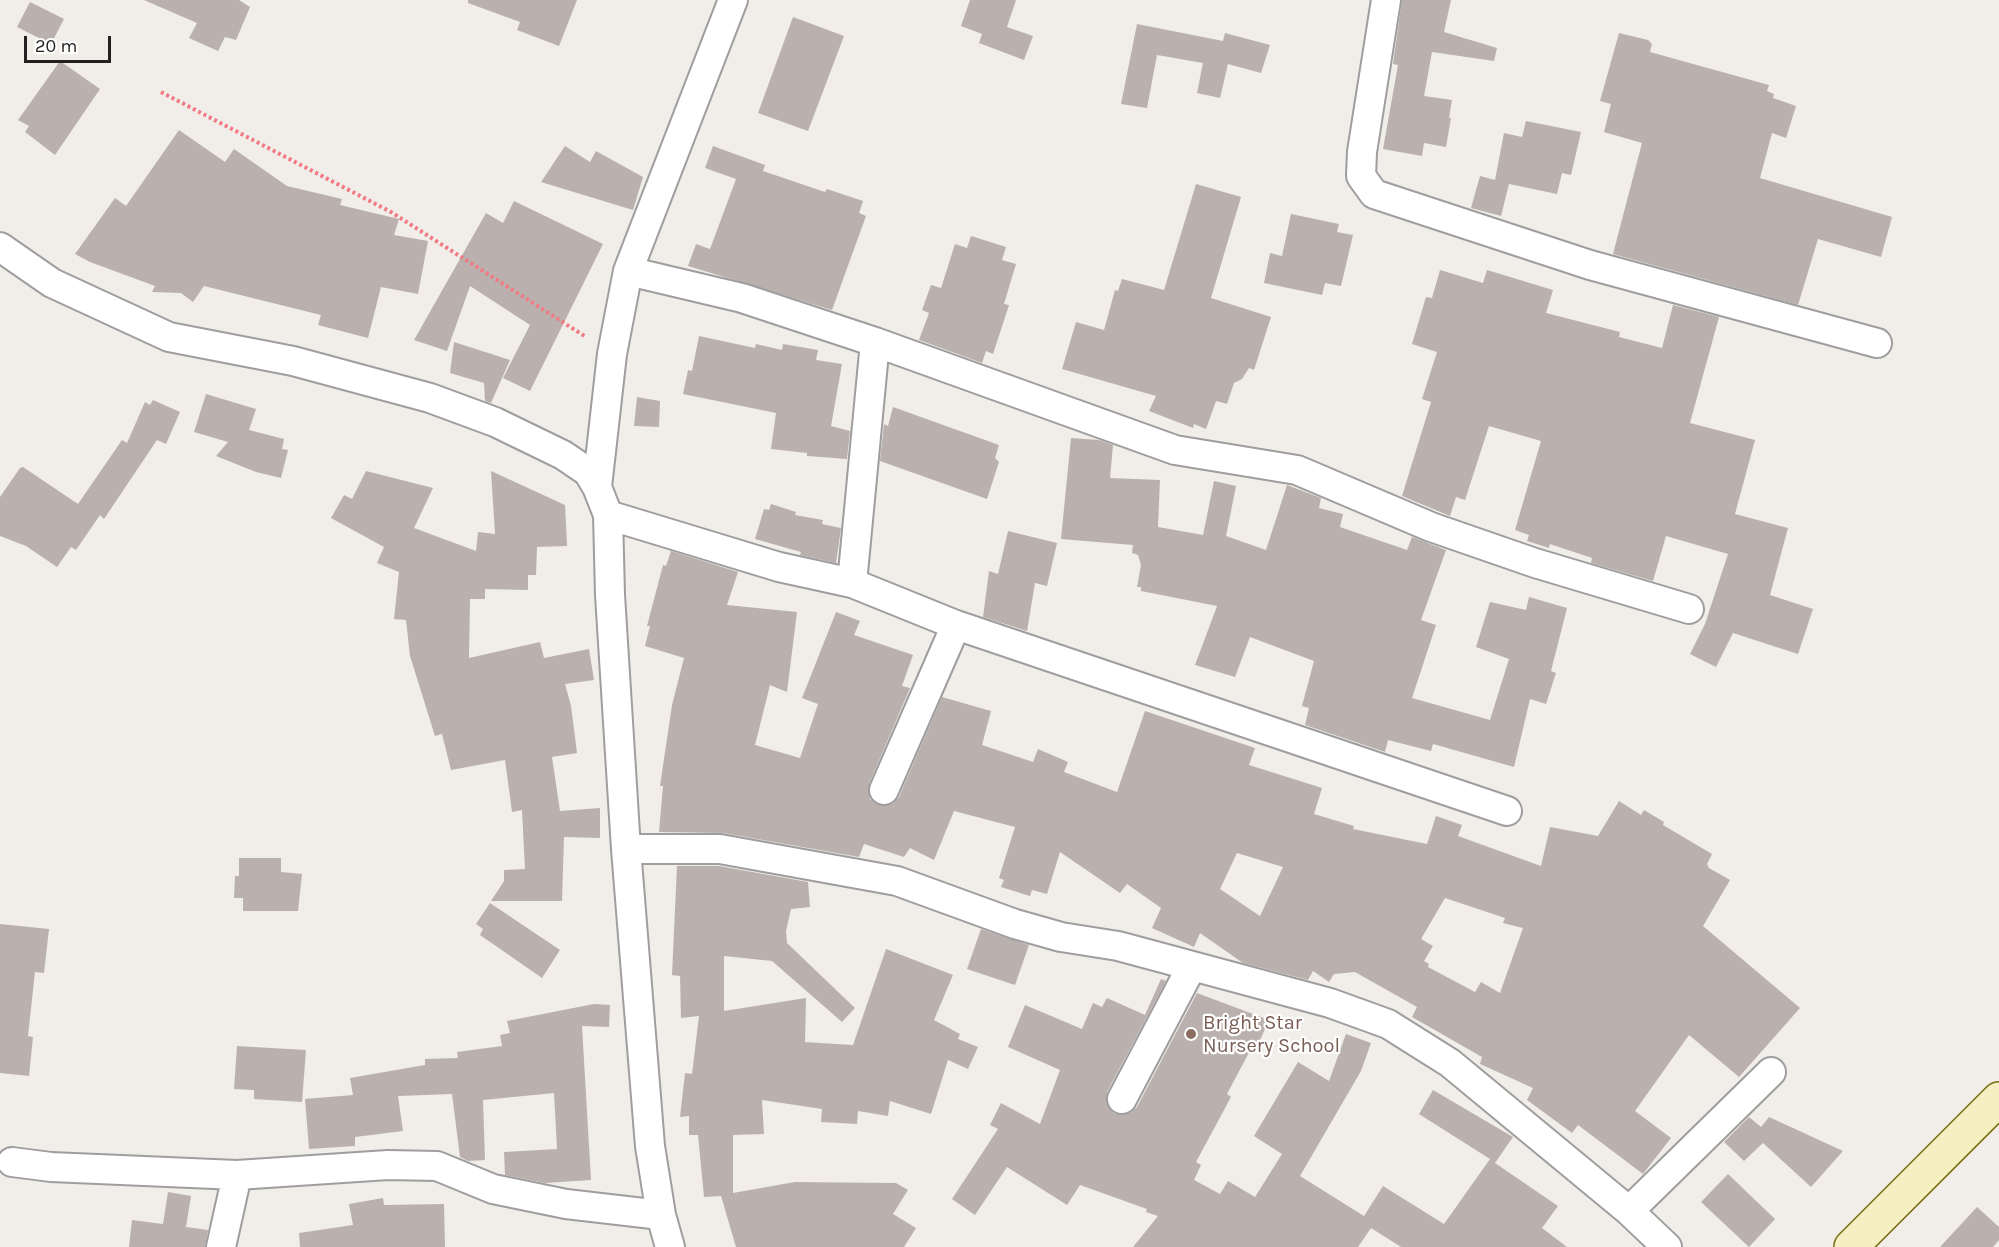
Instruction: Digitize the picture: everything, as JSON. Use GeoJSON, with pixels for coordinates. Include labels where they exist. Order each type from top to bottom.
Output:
{"type":"FeatureCollection","features":[{"type":"Feature","properties":{"kind":"main road"},"geometry":{"type":"LineString","coordinates":[[1851,1247],[1999,1099]]}},
{"type":"Feature","properties":{"kind":"street"},"geometry":{"type":"LineString","coordinates":[[597,487],[612,354],[628,271],[733,0]]}},
{"type":"Feature","properties":{"kind":"street"},"geometry":{"type":"LineString","coordinates":[[1386,0],[1360,176],[1374,194],[1590,265],[1877,343]]}},
{"type":"Feature","properties":{"kind":"street"},"geometry":{"type":"LineString","coordinates":[[0,247],[52,283],[169,337],[293,361],[430,398],[495,422],[562,455],[588,472],[597,487],[608,515],[610,595],[626,849],[650,1146],[661,1215],[670,1247]]}},
{"type":"Feature","properties":{"kind":"street"},"geometry":{"type":"LineString","coordinates":[[628,271],[718,291],[875,342],[1175,450],[1297,470],[1431,527],[1535,563],[1689,609]]}},
{"type":"Feature","properties":{"kind":"street"},"geometry":{"type":"LineString","coordinates":[[852,583],[875,342]]}},
{"type":"Feature","properties":{"kind":"street"},"geometry":{"type":"LineString","coordinates":[[608,515],[778,567],[852,583],[956,626],[1507,811]]}},
{"type":"Feature","properties":{"kind":"street"},"geometry":{"type":"LineString","coordinates":[[884,790],[956,626]]}},
{"type":"Feature","properties":{"kind":"street"},"geometry":{"type":"LineString","coordinates":[[626,849],[720,849],[897,881],[1015,924],[1061,937],[1118,946],[1330,1003],[1388,1024],[1450,1063],[1629,1211],[1667,1247]]}},
{"type":"Feature","properties":{"kind":"street"},"geometry":{"type":"LineString","coordinates":[[1122,1099],[1192,966]]}},
{"type":"Feature","properties":{"kind":"street"},"geometry":{"type":"LineString","coordinates":[[1629,1211],[1771,1072]]}},
{"type":"Feature","properties":{"kind":"street"},"geometry":{"type":"LineString","coordinates":[[12,1162],[51,1167],[237,1175],[388,1165],[437,1166],[493,1189],[566,1204],[661,1215]]}},
{"type":"Feature","properties":{"kind":"street"},"geometry":{"type":"LineString","coordinates":[[221,1247],[237,1175]]}},
{"type":"Feature","properties":{"kind":"path"},"geometry":{"type":"LineString","coordinates":[[161,92],[391,212],[612,354]]}},
{"type":"Feature","properties":{"kind":"building"},"geometry":{"type":"Polygon","coordinates":[[[144,0],[239,0],[250,7],[236,40],[225,37],[218,51],[189,38],[197,23],[144,0]]]}},
{"type":"Feature","properties":{"kind":"building"},"geometry":{"type":"Polygon","coordinates":[[[468,0],[577,0],[559,46],[517,30],[520,22],[468,3],[468,0]]]}},
{"type":"Feature","properties":{"kind":"building"},"geometry":{"type":"Polygon","coordinates":[[[970,0],[1016,0],[1007,27],[1033,36],[1024,60],[979,43],[982,34],[961,26],[970,0]]]}},
{"type":"Feature","properties":{"kind":"building"},"geometry":{"type":"Polygon","coordinates":[[[1402,0],[1451,0],[1444,32],[1497,48],[1494,61],[1432,52],[1424,96],[1452,100],[1449,118],[1451,118],[1446,147],[1424,143],[1422,156],[1383,149],[1398,65],[1393,64],[1402,0]]]}},
{"type":"Feature","properties":{"kind":"building"},"geometry":{"type":"Polygon","coordinates":[[[30,2],[64,19],[51,44],[17,27],[30,2]]]}},
{"type":"Feature","properties":{"kind":"building"},"geometry":{"type":"Polygon","coordinates":[[[793,17],[844,36],[808,131],[758,113],[793,17]]]}},
{"type":"Feature","properties":{"kind":"building"},"geometry":{"type":"Polygon","coordinates":[[[1137,24],[1223,41],[1225,33],[1270,45],[1261,73],[1228,64],[1220,98],[1197,93],[1203,63],[1157,55],[1147,108],[1121,104],[1137,24]]]}},
{"type":"Feature","properties":{"kind":"building"},"geometry":{"type":"Polygon","coordinates":[[[1619,33],[1648,40],[1652,44],[1650,52],[1769,85],[1767,91],[1774,94],[1773,98],[1796,106],[1786,138],[1772,133],[1760,178],[1892,217],[1881,257],[1818,239],[1798,305],[1613,254],[1642,143],[1604,132],[1611,104],[1600,101],[1619,33]]]}},
{"type":"Feature","properties":{"kind":"building"},"geometry":{"type":"Polygon","coordinates":[[[60,61],[100,89],[55,155],[25,132],[29,126],[18,120],[60,61]]]}},
{"type":"Feature","properties":{"kind":"building"},"geometry":{"type":"Polygon","coordinates":[[[1526,121],[1581,132],[1571,175],[1562,173],[1557,194],[1509,184],[1501,216],[1471,208],[1480,176],[1495,180],[1504,133],[1522,137],[1526,121]]]}},
{"type":"Feature","properties":{"kind":"building"},"geometry":{"type":"Polygon","coordinates":[[[179,130],[225,162],[234,149],[287,186],[342,199],[340,205],[399,219],[394,235],[428,241],[418,294],[381,287],[368,338],[318,325],[321,315],[204,286],[193,302],[181,293],[152,292],[155,286],[90,262],[75,254],[115,198],[126,206],[179,130]]]}},
{"type":"Feature","properties":{"kind":"building"},"geometry":{"type":"Polygon","coordinates":[[[565,146],[590,162],[596,151],[643,177],[633,210],[541,182],[565,146]]]}},
{"type":"Feature","properties":{"kind":"building"},"geometry":{"type":"Polygon","coordinates":[[[713,146],[765,165],[763,171],[825,192],[827,189],[863,201],[859,213],[866,216],[832,310],[688,266],[696,244],[710,249],[736,179],[705,168],[713,146]]]}},
{"type":"Feature","properties":{"kind":"building"},"geometry":{"type":"Polygon","coordinates":[[[1196,184],[1241,197],[1211,298],[1271,317],[1254,370],[1249,368],[1242,379],[1234,383],[1227,404],[1216,401],[1206,429],[1194,424],[1193,428],[1149,411],[1156,396],[1062,369],[1076,322],[1104,330],[1115,290],[1118,291],[1122,279],[1164,290],[1196,184]]]}},
{"type":"Feature","properties":{"kind":"building"},"geometry":{"type":"Polygon","coordinates":[[[514,201],[603,244],[530,391],[503,378],[530,325],[470,286],[447,351],[414,340],[486,213],[503,223],[514,201]]]}},
{"type":"Feature","properties":{"kind":"building"},"geometry":{"type":"Polygon","coordinates":[[[1291,214],[1339,224],[1337,232],[1353,235],[1341,286],[1325,283],[1322,295],[1264,283],[1270,253],[1282,256],[1291,214]]]}},
{"type":"Feature","properties":{"kind":"building"},"geometry":{"type":"Polygon","coordinates":[[[971,236],[1006,247],[1002,260],[1016,264],[1004,304],[1009,305],[993,354],[986,351],[982,363],[919,340],[929,313],[922,310],[931,285],[941,288],[955,244],[967,248],[971,236]]]}},
{"type":"Feature","properties":{"kind":"building"},"geometry":{"type":"Polygon","coordinates":[[[1440,270],[1483,283],[1487,270],[1553,290],[1546,313],[1620,332],[1619,337],[1662,348],[1673,305],[1719,317],[1690,423],[1755,440],[1735,514],[1788,528],[1770,595],[1813,609],[1798,654],[1733,633],[1716,667],[1690,654],[1705,624],[1728,554],[1666,536],[1653,581],[1591,563],[1592,558],[1550,544],[1549,548],[1527,541],[1529,535],[1515,530],[1541,441],[1489,426],[1465,500],[1456,497],[1450,516],[1402,496],[1431,402],[1422,399],[1437,352],[1412,344],[1426,297],[1432,298],[1440,270]]]}},
{"type":"Feature","properties":{"kind":"building"},"geometry":{"type":"Polygon","coordinates":[[[699,336],[755,348],[756,344],[782,350],[783,344],[818,350],[816,360],[842,364],[831,426],[850,431],[847,459],[807,456],[807,453],[771,449],[776,413],[683,394],[688,370],[692,371],[699,336]]]}},
{"type":"Feature","properties":{"kind":"building"},"geometry":{"type":"Polygon","coordinates":[[[454,342],[510,360],[491,403],[485,401],[484,383],[450,373],[454,342]]]}},
{"type":"Feature","properties":{"kind":"building"},"geometry":{"type":"Polygon","coordinates":[[[206,394],[256,409],[249,430],[284,439],[282,449],[288,450],[281,478],[256,472],[216,456],[228,442],[194,432],[206,394]]]}},
{"type":"Feature","properties":{"kind":"building"},"geometry":{"type":"Polygon","coordinates":[[[637,397],[660,401],[659,427],[634,426],[637,397]]]}},
{"type":"Feature","properties":{"kind":"building"},"geometry":{"type":"Polygon","coordinates":[[[153,400],[180,412],[166,444],[157,440],[104,519],[100,515],[76,550],[71,547],[57,567],[26,546],[0,536],[0,497],[20,468],[23,467],[78,504],[122,440],[127,443],[145,402],[150,405],[153,400]]]}},
{"type":"Feature","properties":{"kind":"building"},"geometry":{"type":"Polygon","coordinates":[[[893,407],[999,445],[995,458],[999,462],[987,499],[880,461],[884,424],[888,426],[893,407]]]}},
{"type":"Feature","properties":{"kind":"building"},"geometry":{"type":"Polygon","coordinates":[[[1071,438],[1099,440],[1113,445],[1110,478],[1160,480],[1158,527],[1203,535],[1214,481],[1236,486],[1226,536],[1266,550],[1287,485],[1321,498],[1319,508],[1343,514],[1340,527],[1407,550],[1412,537],[1446,550],[1421,620],[1436,625],[1412,698],[1490,720],[1509,659],[1476,647],[1490,602],[1526,610],[1529,597],[1567,608],[1551,671],[1556,673],[1546,704],[1530,699],[1514,767],[1433,744],[1431,751],[1388,740],[1385,752],[1305,725],[1309,708],[1302,706],[1314,661],[1250,637],[1235,677],[1195,665],[1217,606],[1141,591],[1141,587],[1137,587],[1141,565],[1138,555],[1132,553],[1133,545],[1061,539],[1071,438]]]}},
{"type":"Feature","properties":{"kind":"building"},"geometry":{"type":"Polygon","coordinates":[[[366,471],[433,488],[414,528],[476,551],[478,532],[495,534],[491,471],[565,505],[567,546],[537,547],[536,575],[528,575],[528,590],[485,589],[485,599],[470,599],[469,658],[540,642],[544,658],[589,649],[594,680],[565,684],[571,706],[577,753],[552,757],[560,811],[600,808],[600,838],[564,837],[562,901],[491,901],[504,881],[504,870],[525,869],[522,810],[512,812],[505,760],[451,770],[442,734],[435,736],[410,656],[406,620],[394,619],[399,572],[377,563],[384,547],[331,518],[344,495],[352,499],[366,471]]]}},
{"type":"Feature","properties":{"kind":"building"},"geometry":{"type":"Polygon","coordinates":[[[771,504],[796,512],[795,515],[823,520],[822,524],[841,528],[836,563],[800,555],[801,552],[755,539],[764,509],[769,510],[771,504]]]}},
{"type":"Feature","properties":{"kind":"building"},"geometry":{"type":"Polygon","coordinates":[[[1008,531],[1057,543],[1047,586],[1035,583],[1027,631],[983,617],[989,571],[998,574],[1008,531]]]}},
{"type":"Feature","properties":{"kind":"building"},"geometry":{"type":"Polygon","coordinates":[[[671,551],[738,572],[727,605],[797,612],[787,692],[770,685],[755,745],[800,758],[818,704],[802,698],[836,612],[860,621],[854,635],[913,655],[902,686],[910,688],[869,784],[870,799],[878,805],[893,804],[899,797],[942,697],[991,711],[982,745],[1033,762],[1038,749],[1068,762],[1064,772],[1117,792],[1145,711],[1255,748],[1249,765],[1322,788],[1314,814],[1354,826],[1353,829],[1427,844],[1436,816],[1462,825],[1458,836],[1541,866],[1550,827],[1598,836],[1619,801],[1641,815],[1644,810],[1664,822],[1663,825],[1712,854],[1707,864],[1709,868],[1730,880],[1703,926],[1800,1008],[1739,1077],[1689,1035],[1635,1111],[1671,1138],[1643,1174],[1578,1125],[1572,1133],[1527,1100],[1533,1088],[1480,1064],[1482,1057],[1412,1017],[1417,1007],[1355,972],[1334,974],[1329,982],[1313,971],[1308,980],[1243,963],[1200,933],[1194,947],[1152,928],[1161,908],[1127,884],[1120,893],[1060,852],[1047,894],[1032,890],[1030,896],[1001,887],[1004,880],[999,878],[1015,827],[954,811],[934,860],[910,848],[904,857],[864,844],[859,857],[723,833],[659,832],[663,786],[660,786],[672,705],[684,658],[645,646],[650,626],[647,626],[663,565],[666,566],[671,551]],[[1237,853],[1220,889],[1260,916],[1283,867],[1237,853]],[[1445,898],[1421,939],[1433,946],[1424,961],[1429,964],[1428,967],[1475,992],[1481,982],[1500,993],[1523,928],[1503,923],[1505,918],[1445,898]]]}},
{"type":"Feature","properties":{"kind":"building"},"geometry":{"type":"Polygon","coordinates":[[[239,858],[281,858],[281,872],[302,874],[298,911],[243,911],[243,898],[234,898],[235,876],[239,876],[239,858]]]}},
{"type":"Feature","properties":{"kind":"building"},"geometry":{"type":"Polygon","coordinates":[[[677,866],[719,866],[808,882],[810,907],[791,909],[786,931],[787,943],[855,1008],[842,1022],[772,961],[724,956],[724,1011],[806,998],[805,1042],[853,1045],[886,949],[953,975],[934,1020],[960,1034],[958,1039],[978,1047],[968,1069],[948,1060],[931,1114],[890,1101],[888,1116],[858,1111],[857,1124],[821,1122],[822,1109],[762,1100],[764,1134],[733,1135],[733,1193],[795,1182],[896,1183],[908,1190],[893,1214],[916,1228],[904,1247],[736,1247],[721,1196],[704,1197],[698,1135],[689,1135],[689,1116],[680,1117],[685,1073],[692,1074],[699,1016],[681,1018],[680,976],[672,975],[677,866]]]}},
{"type":"Feature","properties":{"kind":"building"},"geometry":{"type":"Polygon","coordinates":[[[490,903],[560,950],[542,978],[480,935],[483,929],[476,924],[490,903]]]}},
{"type":"Feature","properties":{"kind":"building"},"geometry":{"type":"Polygon","coordinates":[[[0,924],[49,929],[44,973],[35,972],[28,1036],[33,1037],[29,1076],[0,1073],[0,924]]]}},
{"type":"Feature","properties":{"kind":"building"},"geometry":{"type":"Polygon","coordinates":[[[981,929],[1029,945],[1015,985],[967,969],[981,929]]]}},
{"type":"Feature","properties":{"kind":"building"},"geometry":{"type":"Polygon","coordinates":[[[1161,979],[1166,981],[1107,1092],[1108,1107],[1115,1114],[1130,1113],[1137,1107],[1197,993],[1269,1020],[1257,1047],[1253,1045],[1227,1094],[1231,1097],[1196,1162],[1201,1165],[1194,1180],[1220,1194],[1228,1181],[1255,1197],[1282,1154],[1254,1136],[1298,1062],[1329,1081],[1346,1034],[1371,1043],[1361,1071],[1300,1176],[1364,1216],[1383,1186],[1444,1224],[1490,1159],[1419,1114],[1433,1090],[1513,1137],[1495,1163],[1558,1206],[1542,1228],[1567,1247],[1401,1247],[1371,1228],[1358,1247],[1133,1247],[1158,1216],[1146,1212],[1147,1209],[1080,1185],[1067,1205],[1007,1167],[975,1215],[952,1199],[998,1129],[990,1125],[1001,1103],[1040,1124],[1060,1070],[1008,1047],[1025,1005],[1082,1029],[1093,1003],[1102,1007],[1107,998],[1145,1015],[1161,979]]]}},
{"type":"Feature","properties":{"kind":"building"},"geometry":{"type":"Polygon","coordinates":[[[594,1004],[610,1005],[609,1027],[582,1026],[591,1180],[545,1183],[505,1175],[504,1152],[557,1149],[554,1093],[483,1100],[485,1160],[468,1161],[460,1157],[452,1094],[398,1096],[403,1131],[355,1137],[355,1146],[309,1149],[305,1099],[353,1095],[350,1078],[425,1065],[425,1059],[458,1058],[457,1052],[502,1046],[500,1035],[510,1033],[507,1021],[594,1004]]]}},
{"type":"Feature","properties":{"kind":"building"},"geometry":{"type":"Polygon","coordinates":[[[237,1046],[306,1050],[302,1102],[254,1099],[254,1090],[234,1089],[237,1046]]]}},
{"type":"Feature","properties":{"kind":"building"},"geometry":{"type":"Polygon","coordinates":[[[1749,1117],[1761,1127],[1769,1117],[1843,1151],[1811,1187],[1763,1143],[1744,1161],[1724,1142],[1749,1117]]]}},
{"type":"Feature","properties":{"kind":"building"},"geometry":{"type":"Polygon","coordinates":[[[1728,1174],[1775,1219],[1749,1247],[1701,1202],[1728,1174]]]}},
{"type":"Feature","properties":{"kind":"building"},"geometry":{"type":"Polygon","coordinates":[[[168,1192],[191,1196],[186,1227],[208,1230],[205,1247],[129,1247],[132,1220],[163,1224],[168,1192]]]}},
{"type":"Feature","properties":{"kind":"building"},"geometry":{"type":"Polygon","coordinates":[[[383,1198],[384,1205],[444,1204],[445,1247],[300,1247],[299,1233],[353,1225],[349,1204],[383,1198]]]}},
{"type":"Feature","properties":{"kind":"building"},"geometry":{"type":"Polygon","coordinates":[[[1977,1207],[1999,1227],[1999,1240],[1993,1247],[1940,1247],[1977,1207]]]}},
{"type":"Feature","properties":{"kind":"place","name":"Bright Star Nursery School"},"geometry":{"type":"Point","coordinates":[1191,1034]}}]}
